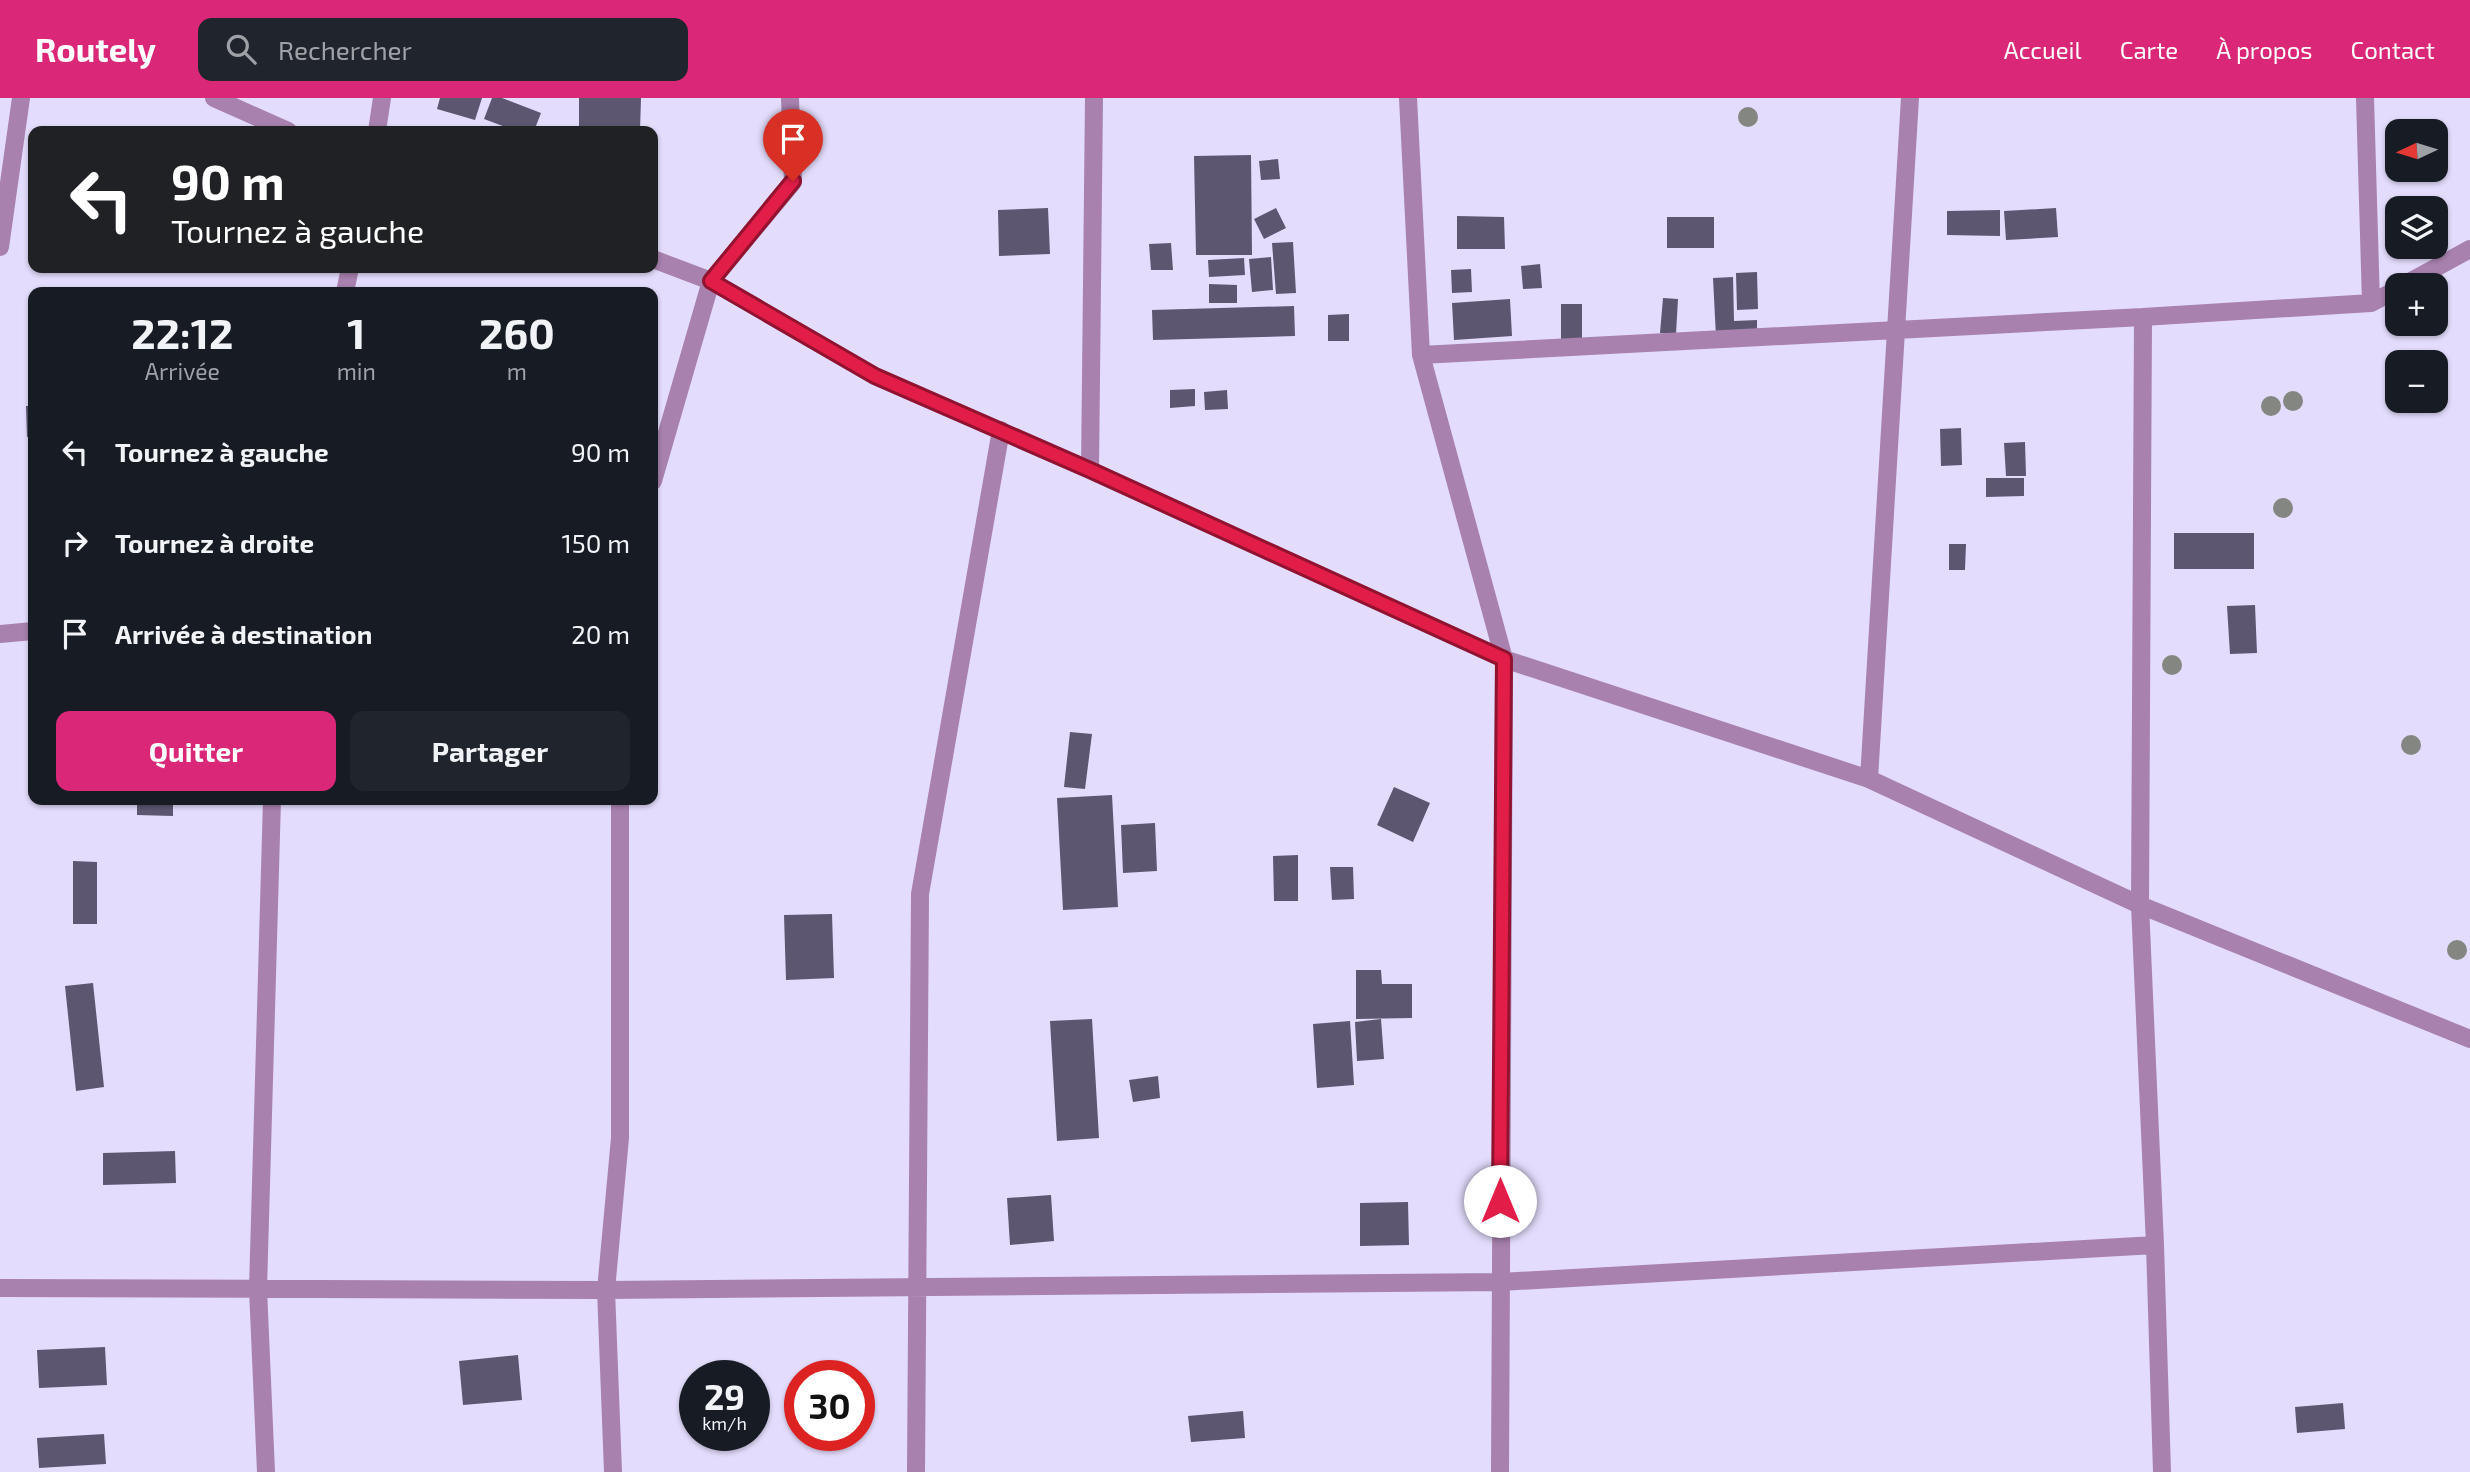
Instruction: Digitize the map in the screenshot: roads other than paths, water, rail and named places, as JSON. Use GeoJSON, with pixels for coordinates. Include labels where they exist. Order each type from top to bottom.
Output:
{"type":"FeatureCollection","features":[{"type":"Feature","properties":{"kind":"street"},"geometry":{"type":"LineString","coordinates":[[0,247],[21,98]]}},
{"type":"Feature","properties":{"kind":"street"},"geometry":{"type":"LineString","coordinates":[[214,98],[277,126]]}},
{"type":"Feature","properties":{"kind":"street"},"geometry":{"type":"LineString","coordinates":[[378,126],[382,98]]}},
{"type":"Feature","properties":{"kind":"street"},"geometry":{"type":"LineString","coordinates":[[658,464],[711,281],[793,181],[790,98]]}},
{"type":"Feature","properties":{"kind":"street"},"geometry":{"type":"LineString","coordinates":[[1090,470],[1094,98]]}},
{"type":"Feature","properties":{"kind":"street"},"geometry":{"type":"LineString","coordinates":[[1408,98],[1421,355],[1504,659],[1500,1472]]}},
{"type":"Feature","properties":{"kind":"street"},"geometry":{"type":"LineString","coordinates":[[1869,779],[1910,98]]}},
{"type":"Feature","properties":{"kind":"street"},"geometry":{"type":"LineString","coordinates":[[2365,98],[2371,303]]}},
{"type":"Feature","properties":{"kind":"street"},"geometry":{"type":"LineString","coordinates":[[2426,273],[2470,249]]}},
{"type":"Feature","properties":{"kind":"street"},"geometry":{"type":"LineString","coordinates":[[658,262],[711,281],[875,376],[1090,470],[1504,659],[1869,779],[2140,905],[2470,1039]]}},
{"type":"Feature","properties":{"kind":"street"},"geometry":{"type":"LineString","coordinates":[[1421,355],[2371,303],[2385,296]]}},
{"type":"Feature","properties":{"kind":"street"},"geometry":{"type":"LineString","coordinates":[[2143,317],[2140,905],[2162,1472]]}},
{"type":"Feature","properties":{"kind":"street"},"geometry":{"type":"LineString","coordinates":[[916,1472],[920,894],[1000,430]]}},
{"type":"Feature","properties":{"kind":"street"},"geometry":{"type":"LineString","coordinates":[[0,634],[28,631]]}},
{"type":"Feature","properties":{"kind":"street"},"geometry":{"type":"LineString","coordinates":[[266,1472],[258,1289],[272,805]]}},
{"type":"Feature","properties":{"kind":"street"},"geometry":{"type":"LineString","coordinates":[[612,1472],[607,1290],[620,1138],[620,805]]}},
{"type":"Feature","properties":{"kind":"street"},"geometry":{"type":"LineString","coordinates":[[0,1288],[607,1290],[1500,1282],[2155,1245]]}}]}
